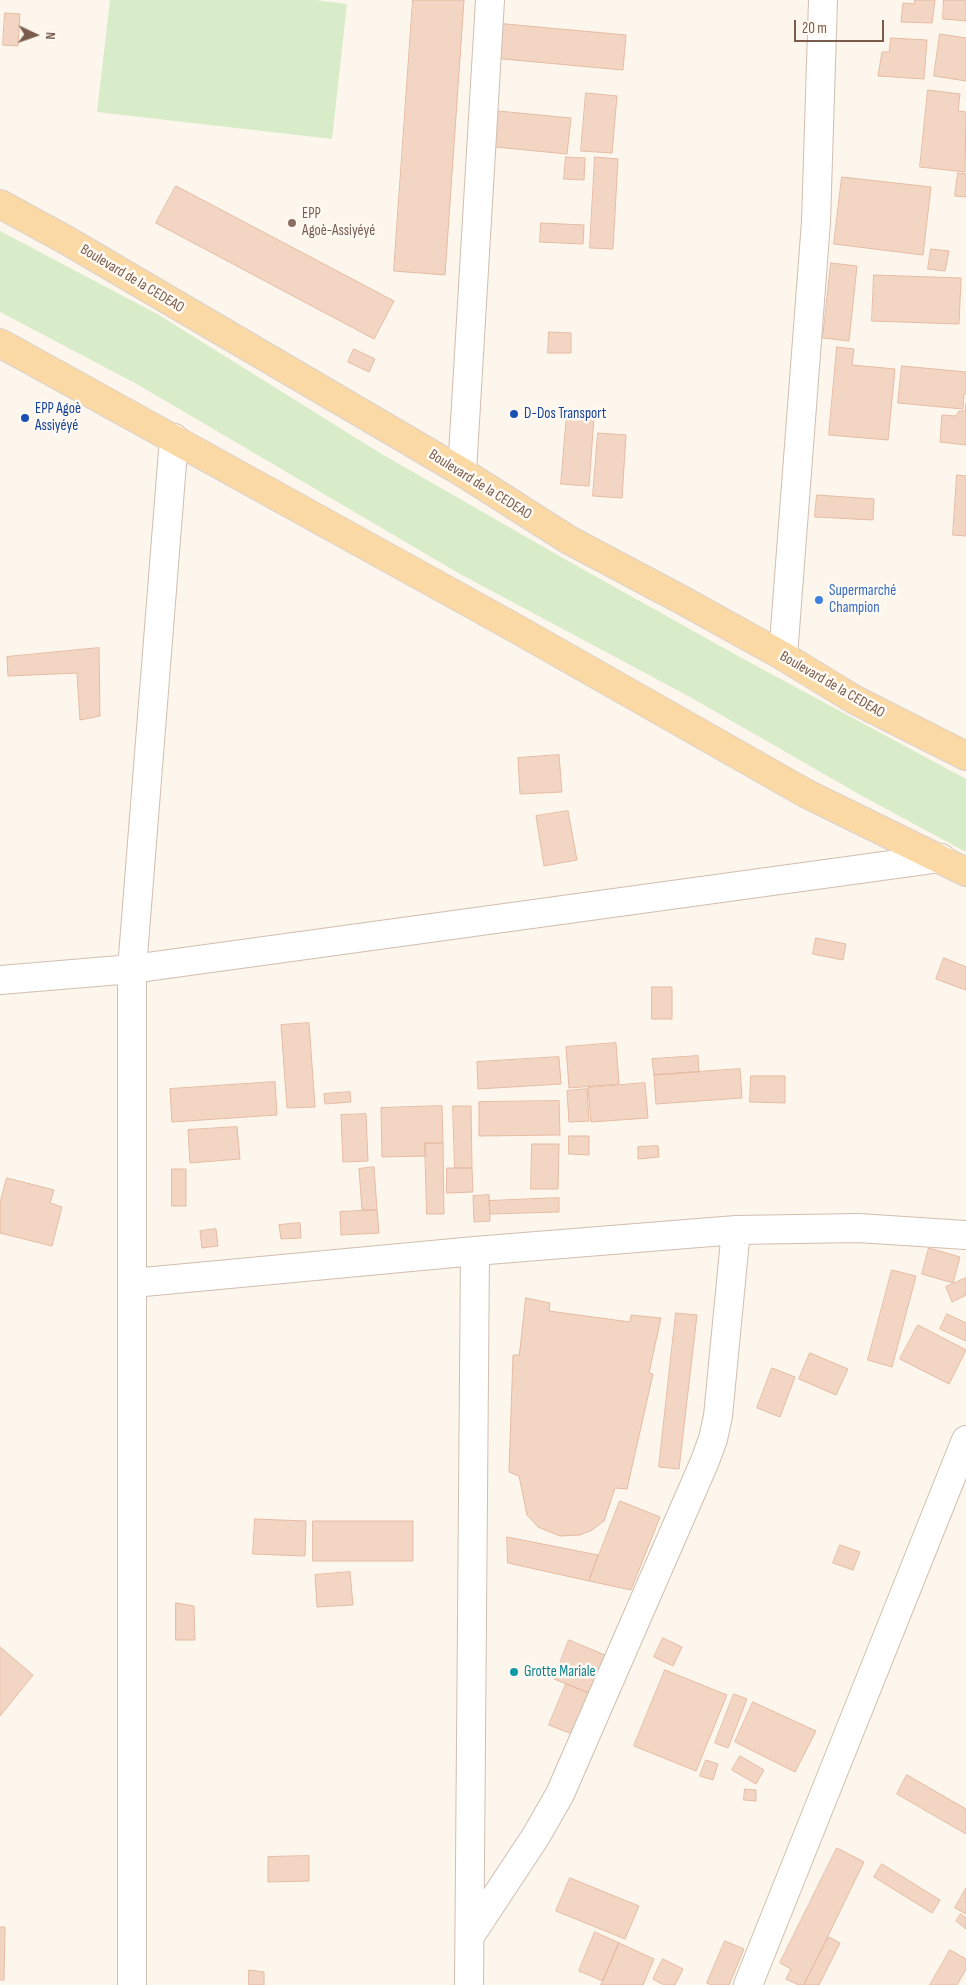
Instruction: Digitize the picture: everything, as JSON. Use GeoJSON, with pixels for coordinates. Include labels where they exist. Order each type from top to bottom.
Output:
{"type":"FeatureCollection","features":[{"type":"Feature","properties":{"kind":"main road","name":"Boulevard de la CEDEAO"},"geometry":{"type":"LineString","coordinates":[[0,204],[75,245],[462,472],[569,540],[783,656],[855,700],[966,756]]}},
{"type":"Feature","properties":{"kind":"main road"},"geometry":{"type":"LineString","coordinates":[[0,343],[532,638],[807,794],[941,858],[966,872]]}},
{"type":"Feature","properties":{"kind":"street"},"geometry":{"type":"LineString","coordinates":[[462,472],[490,0]]}},
{"type":"Feature","properties":{"kind":"street"},"geometry":{"type":"LineString","coordinates":[[783,656],[816,222],[823,0]]}},
{"type":"Feature","properties":{"kind":"street"},"geometry":{"type":"LineString","coordinates":[[132,1985],[132,969],[174,438]]}},
{"type":"Feature","properties":{"kind":"street"},"geometry":{"type":"LineString","coordinates":[[0,980],[132,969],[941,858]]}},
{"type":"Feature","properties":{"kind":"street"},"geometry":{"type":"LineString","coordinates":[[133,1283],[475,1251],[736,1230],[858,1228],[966,1235]]}},
{"type":"Feature","properties":{"kind":"street"},"geometry":{"type":"LineString","coordinates":[[470,1936],[536,1836],[560,1794],[713,1439],[718,1416],[736,1230]]}},
{"type":"Feature","properties":{"kind":"street"},"geometry":{"type":"LineString","coordinates":[[469,1985],[475,1251]]}},
{"type":"Feature","properties":{"kind":"street"},"geometry":{"type":"LineString","coordinates":[[748,1985],[966,1440]]}},
{"type":"Feature","properties":{"kind":"green space"},"geometry":{"type":"Polygon","coordinates":[[[110,0],[315,0],[347,4],[332,139],[97,112],[110,0]]]}},
{"type":"Feature","properties":{"kind":"green space"},"geometry":{"type":"Polygon","coordinates":[[[0,231],[159,315],[380,453],[561,557],[738,656],[966,779],[966,852],[864,797],[690,697],[460,574],[135,383],[0,312],[0,231]]]}},
{"type":"Feature","properties":{"kind":"building"},"geometry":{"type":"Polygon","coordinates":[[[413,0],[464,0],[445,275],[394,271],[413,0]]]}},
{"type":"Feature","properties":{"kind":"building"},"geometry":{"type":"Polygon","coordinates":[[[915,0],[935,0],[932,23],[901,22],[903,3],[914,4],[915,0]]]}},
{"type":"Feature","properties":{"kind":"building"},"geometry":{"type":"Polygon","coordinates":[[[944,0],[966,0],[966,21],[943,19],[944,0]]]}},
{"type":"Feature","properties":{"kind":"building"},"geometry":{"type":"Polygon","coordinates":[[[5,13],[20,14],[18,46],[3,45],[5,13]]]}},
{"type":"Feature","properties":{"kind":"building"},"geometry":{"type":"Polygon","coordinates":[[[495,23],[626,35],[623,70],[492,58],[495,23]]]}},
{"type":"Feature","properties":{"kind":"building"},"geometry":{"type":"Polygon","coordinates":[[[940,34],[966,38],[966,81],[934,76],[940,34]]]}},
{"type":"Feature","properties":{"kind":"building"},"geometry":{"type":"Polygon","coordinates":[[[891,38],[927,40],[924,79],[878,76],[882,52],[889,52],[891,38]]]}},
{"type":"Feature","properties":{"kind":"building"},"geometry":{"type":"Polygon","coordinates":[[[928,90],[960,94],[958,111],[966,112],[965,172],[920,167],[928,90]]]}},
{"type":"Feature","properties":{"kind":"building"},"geometry":{"type":"Polygon","coordinates":[[[586,93],[617,96],[612,153],[581,151],[586,93]]]}},
{"type":"Feature","properties":{"kind":"building"},"geometry":{"type":"Polygon","coordinates":[[[498,111],[571,118],[567,154],[495,147],[498,111]]]}},
{"type":"Feature","properties":{"kind":"building"},"geometry":{"type":"Polygon","coordinates":[[[566,157],[585,158],[584,180],[564,179],[566,157]]]}},
{"type":"Feature","properties":{"kind":"building"},"geometry":{"type":"Polygon","coordinates":[[[595,157],[618,159],[613,249],[590,248],[595,157]]]}},
{"type":"Feature","properties":{"kind":"building"},"geometry":{"type":"Polygon","coordinates":[[[958,173],[966,174],[966,197],[955,196],[958,173]]]}},
{"type":"Feature","properties":{"kind":"building"},"geometry":{"type":"Polygon","coordinates":[[[842,177],[931,187],[923,255],[834,244],[842,177]]]}},
{"type":"Feature","properties":{"kind":"building"},"geometry":{"type":"Polygon","coordinates":[[[176,186],[394,301],[374,339],[156,223],[176,186]]]}},
{"type":"Feature","properties":{"kind":"building"},"geometry":{"type":"Polygon","coordinates":[[[541,223],[584,225],[583,244],[540,242],[541,223]]]}},
{"type":"Feature","properties":{"kind":"building"},"geometry":{"type":"Polygon","coordinates":[[[931,249],[949,251],[945,271],[928,269],[931,249]]]}},
{"type":"Feature","properties":{"kind":"building"},"geometry":{"type":"Polygon","coordinates":[[[831,263],[857,266],[849,341],[823,338],[831,263]]]}},
{"type":"Feature","properties":{"kind":"building"},"geometry":{"type":"Polygon","coordinates":[[[874,275],[961,278],[959,324],[872,321],[874,275]]]}},
{"type":"Feature","properties":{"kind":"building"},"geometry":{"type":"Polygon","coordinates":[[[549,332],[571,333],[571,353],[548,353],[549,332]]]}},
{"type":"Feature","properties":{"kind":"building"},"geometry":{"type":"Polygon","coordinates":[[[837,347],[854,349],[852,365],[895,369],[888,440],[829,435],[837,347]]]}},
{"type":"Feature","properties":{"kind":"building"},"geometry":{"type":"Polygon","coordinates":[[[354,349],[375,359],[369,372],[348,362],[354,349]]]}},
{"type":"Feature","properties":{"kind":"building"},"geometry":{"type":"Polygon","coordinates":[[[902,366],[966,372],[966,394],[964,394],[963,409],[898,403],[902,366]]]}},
{"type":"Feature","properties":{"kind":"building"},"geometry":{"type":"Polygon","coordinates":[[[966,403],[966,445],[940,442],[942,415],[956,416],[959,411],[965,411],[966,403]]]}},
{"type":"Feature","properties":{"kind":"building"},"geometry":{"type":"Polygon","coordinates":[[[567,415],[594,417],[589,486],[561,484],[567,415]]]}},
{"type":"Feature","properties":{"kind":"building"},"geometry":{"type":"Polygon","coordinates":[[[598,433],[626,435],[622,498],[593,496],[598,433]]]}},
{"type":"Feature","properties":{"kind":"building"},"geometry":{"type":"Polygon","coordinates":[[[957,475],[966,476],[966,536],[953,535],[957,475]]]}},
{"type":"Feature","properties":{"kind":"building"},"geometry":{"type":"Polygon","coordinates":[[[817,495],[874,499],[873,520],[815,517],[817,495]]]}},
{"type":"Feature","properties":{"kind":"building"},"geometry":{"type":"Polygon","coordinates":[[[99,648],[100,716],[80,720],[77,673],[8,676],[7,657],[99,648]]]}},
{"type":"Feature","properties":{"kind":"building"},"geometry":{"type":"Polygon","coordinates":[[[559,755],[562,792],[520,794],[518,758],[559,755]]]}},
{"type":"Feature","properties":{"kind":"building"},"geometry":{"type":"Polygon","coordinates":[[[568,811],[577,860],[544,866],[536,816],[568,811]]]}},
{"type":"Feature","properties":{"kind":"building"},"geometry":{"type":"Polygon","coordinates":[[[816,938],[846,944],[843,960],[813,954],[816,938]]]}},
{"type":"Feature","properties":{"kind":"building"},"geometry":{"type":"Polygon","coordinates":[[[944,958],[966,967],[966,990],[936,979],[944,958]]]}},
{"type":"Feature","properties":{"kind":"building"},"geometry":{"type":"Polygon","coordinates":[[[652,987],[672,987],[672,1019],[652,1019],[652,987]]]}},
{"type":"Feature","properties":{"kind":"building"},"geometry":{"type":"Polygon","coordinates":[[[309,1023],[315,1107],[287,1108],[281,1025],[309,1023]]]}},
{"type":"Feature","properties":{"kind":"building"},"geometry":{"type":"Polygon","coordinates":[[[616,1043],[619,1084],[569,1088],[566,1047],[616,1043]]]}},
{"type":"Feature","properties":{"kind":"building"},"geometry":{"type":"Polygon","coordinates":[[[698,1056],[699,1072],[654,1075],[652,1059],[698,1056]]]}},
{"type":"Feature","properties":{"kind":"building"},"geometry":{"type":"Polygon","coordinates":[[[559,1057],[561,1084],[478,1089],[477,1062],[559,1057]]]}},
{"type":"Feature","properties":{"kind":"building"},"geometry":{"type":"Polygon","coordinates":[[[740,1069],[742,1098],[656,1104],[654,1075],[740,1069]]]}},
{"type":"Feature","properties":{"kind":"building"},"geometry":{"type":"Polygon","coordinates":[[[751,1076],[785,1076],[785,1103],[750,1102],[751,1076]]]}},
{"type":"Feature","properties":{"kind":"building"},"geometry":{"type":"Polygon","coordinates":[[[275,1082],[277,1115],[172,1122],[170,1089],[275,1082]]]}},
{"type":"Feature","properties":{"kind":"building"},"geometry":{"type":"Polygon","coordinates":[[[645,1083],[648,1118],[591,1122],[588,1088],[645,1083]]]}},
{"type":"Feature","properties":{"kind":"building"},"geometry":{"type":"Polygon","coordinates":[[[587,1089],[589,1121],[569,1122],[567,1091],[587,1089]]]}},
{"type":"Feature","properties":{"kind":"building"},"geometry":{"type":"Polygon","coordinates":[[[350,1092],[351,1102],[325,1104],[324,1094],[350,1092]]]}},
{"type":"Feature","properties":{"kind":"building"},"geometry":{"type":"Polygon","coordinates":[[[559,1101],[560,1135],[479,1136],[479,1102],[559,1101]]]}},
{"type":"Feature","properties":{"kind":"building"},"geometry":{"type":"Polygon","coordinates":[[[442,1106],[443,1143],[425,1143],[426,1156],[382,1157],[381,1108],[442,1106]]]}},
{"type":"Feature","properties":{"kind":"building"},"geometry":{"type":"Polygon","coordinates":[[[453,1106],[471,1106],[472,1168],[455,1168],[453,1106]]]}},
{"type":"Feature","properties":{"kind":"building"},"geometry":{"type":"Polygon","coordinates":[[[366,1114],[368,1161],[343,1162],[341,1115],[366,1114]]]}},
{"type":"Feature","properties":{"kind":"building"},"geometry":{"type":"Polygon","coordinates":[[[237,1127],[240,1159],[190,1163],[188,1130],[237,1127]]]}},
{"type":"Feature","properties":{"kind":"building"},"geometry":{"type":"Polygon","coordinates":[[[569,1136],[589,1136],[589,1155],[569,1154],[569,1136]]]}},
{"type":"Feature","properties":{"kind":"building"},"geometry":{"type":"Polygon","coordinates":[[[425,1143],[443,1143],[444,1214],[427,1214],[425,1143]]]}},
{"type":"Feature","properties":{"kind":"building"},"geometry":{"type":"Polygon","coordinates":[[[532,1144],[559,1144],[558,1189],[531,1189],[532,1144]]]}},
{"type":"Feature","properties":{"kind":"building"},"geometry":{"type":"Polygon","coordinates":[[[658,1146],[659,1157],[638,1159],[638,1147],[658,1146]]]}},
{"type":"Feature","properties":{"kind":"building"},"geometry":{"type":"Polygon","coordinates":[[[374,1167],[377,1210],[362,1210],[359,1169],[374,1167]]]}},
{"type":"Feature","properties":{"kind":"building"},"geometry":{"type":"Polygon","coordinates":[[[447,1168],[472,1168],[473,1192],[447,1193],[447,1168]]]}},
{"type":"Feature","properties":{"kind":"building"},"geometry":{"type":"Polygon","coordinates":[[[172,1169],[186,1169],[186,1206],[172,1206],[172,1169]]]}},
{"type":"Feature","properties":{"kind":"building"},"geometry":{"type":"Polygon","coordinates":[[[7,1178],[54,1190],[50,1203],[62,1207],[52,1246],[0,1233],[0,1203],[7,1178]]]}},
{"type":"Feature","properties":{"kind":"building"},"geometry":{"type":"Polygon","coordinates":[[[489,1195],[490,1221],[474,1222],[473,1196],[489,1195]]]}},
{"type":"Feature","properties":{"kind":"building"},"geometry":{"type":"Polygon","coordinates":[[[559,1198],[559,1212],[490,1214],[489,1201],[559,1198]]]}},
{"type":"Feature","properties":{"kind":"building"},"geometry":{"type":"Polygon","coordinates":[[[377,1210],[379,1233],[341,1235],[340,1212],[377,1210]]]}},
{"type":"Feature","properties":{"kind":"building"},"geometry":{"type":"Polygon","coordinates":[[[300,1223],[301,1238],[281,1239],[279,1225],[300,1223]]]}},
{"type":"Feature","properties":{"kind":"building"},"geometry":{"type":"Polygon","coordinates":[[[216,1229],[218,1246],[202,1248],[200,1231],[216,1229]]]}},
{"type":"Feature","properties":{"kind":"building"},"geometry":{"type":"Polygon","coordinates":[[[929,1248],[960,1257],[953,1283],[922,1274],[929,1248]]]}},
{"type":"Feature","properties":{"kind":"building"},"geometry":{"type":"Polygon","coordinates":[[[892,1270],[916,1276],[892,1367],[868,1360],[892,1270]]]}},
{"type":"Feature","properties":{"kind":"building"},"geometry":{"type":"Polygon","coordinates":[[[966,1278],[966,1295],[952,1302],[946,1287],[966,1278]]]}},
{"type":"Feature","properties":{"kind":"building"},"geometry":{"type":"Polygon","coordinates":[[[526,1298],[550,1303],[549,1311],[630,1322],[631,1315],[661,1318],[649,1373],[653,1374],[627,1489],[615,1488],[604,1521],[592,1530],[580,1535],[560,1536],[538,1527],[527,1515],[519,1476],[509,1472],[513,1355],[519,1355],[526,1298]]]}},
{"type":"Feature","properties":{"kind":"building"},"geometry":{"type":"Polygon","coordinates":[[[676,1313],[697,1315],[679,1469],[659,1467],[676,1313]]]}},
{"type":"Feature","properties":{"kind":"building"},"geometry":{"type":"Polygon","coordinates":[[[947,1314],[966,1323],[966,1341],[940,1329],[947,1314]]]}},
{"type":"Feature","properties":{"kind":"building"},"geometry":{"type":"Polygon","coordinates":[[[918,1325],[966,1350],[949,1384],[900,1359],[918,1325]]]}},
{"type":"Feature","properties":{"kind":"building"},"geometry":{"type":"Polygon","coordinates":[[[810,1353],[848,1369],[836,1395],[799,1379],[810,1353]]]}},
{"type":"Feature","properties":{"kind":"building"},"geometry":{"type":"Polygon","coordinates":[[[772,1368],[795,1377],[780,1417],[757,1408],[772,1368]]]}},
{"type":"Feature","properties":{"kind":"building"},"geometry":{"type":"Polygon","coordinates":[[[620,1501],[660,1517],[631,1590],[589,1581],[620,1501]]]}},
{"type":"Feature","properties":{"kind":"building"},"geometry":{"type":"Polygon","coordinates":[[[255,1519],[306,1521],[305,1556],[253,1554],[255,1519]]]}},
{"type":"Feature","properties":{"kind":"building"},"geometry":{"type":"Polygon","coordinates":[[[313,1521],[413,1521],[413,1561],[313,1561],[313,1521]]]}},
{"type":"Feature","properties":{"kind":"building"},"geometry":{"type":"Polygon","coordinates":[[[507,1537],[598,1555],[589,1581],[508,1563],[507,1537]]]}},
{"type":"Feature","properties":{"kind":"building"},"geometry":{"type":"Polygon","coordinates":[[[840,1545],[860,1552],[853,1570],[833,1563],[840,1545]]]}},
{"type":"Feature","properties":{"kind":"building"},"geometry":{"type":"Polygon","coordinates":[[[350,1572],[353,1605],[317,1607],[315,1575],[350,1572]]]}},
{"type":"Feature","properties":{"kind":"building"},"geometry":{"type":"Polygon","coordinates":[[[176,1603],[194,1606],[195,1640],[176,1640],[176,1603]]]}},
{"type":"Feature","properties":{"kind":"building"},"geometry":{"type":"Polygon","coordinates":[[[663,1638],[682,1647],[673,1666],[654,1657],[663,1638]]]}},
{"type":"Feature","properties":{"kind":"building"},"geometry":{"type":"Polygon","coordinates":[[[569,1640],[605,1655],[589,1693],[554,1679],[569,1640]]]}},
{"type":"Feature","properties":{"kind":"building"},"geometry":{"type":"Polygon","coordinates":[[[0,1647],[33,1675],[0,1716],[0,1647]]]}},
{"type":"Feature","properties":{"kind":"building"},"geometry":{"type":"Polygon","coordinates":[[[665,1670],[727,1695],[696,1771],[634,1746],[665,1670]]]}},
{"type":"Feature","properties":{"kind":"building"},"geometry":{"type":"Polygon","coordinates":[[[566,1684],[589,1693],[572,1734],[549,1725],[566,1684]]]}},
{"type":"Feature","properties":{"kind":"building"},"geometry":{"type":"Polygon","coordinates":[[[734,1694],[747,1699],[728,1748],[715,1743],[734,1694]]]}},
{"type":"Feature","properties":{"kind":"building"},"geometry":{"type":"Polygon","coordinates":[[[753,1702],[816,1731],[795,1772],[735,1742],[753,1702]]]}},
{"type":"Feature","properties":{"kind":"building"},"geometry":{"type":"Polygon","coordinates":[[[740,1756],[764,1770],[756,1784],[732,1770],[740,1756]]]}},
{"type":"Feature","properties":{"kind":"building"},"geometry":{"type":"Polygon","coordinates":[[[706,1760],[718,1764],[713,1780],[700,1776],[706,1760]]]}},
{"type":"Feature","properties":{"kind":"building"},"geometry":{"type":"Polygon","coordinates":[[[907,1775],[966,1809],[966,1834],[897,1794],[907,1775]]]}},
{"type":"Feature","properties":{"kind":"building"},"geometry":{"type":"Polygon","coordinates":[[[745,1789],[756,1790],[756,1801],[744,1800],[745,1789]]]}},
{"type":"Feature","properties":{"kind":"building"},"geometry":{"type":"Polygon","coordinates":[[[837,1848],[864,1862],[804,1985],[799,1985],[786,1979],[791,1969],[780,1963],[837,1848]]]}},
{"type":"Feature","properties":{"kind":"building"},"geometry":{"type":"Polygon","coordinates":[[[309,1856],[309,1881],[268,1882],[268,1857],[309,1856]]]}},
{"type":"Feature","properties":{"kind":"building"},"geometry":{"type":"Polygon","coordinates":[[[882,1864],[940,1900],[932,1913],[874,1877],[882,1864]]]}},
{"type":"Feature","properties":{"kind":"building"},"geometry":{"type":"Polygon","coordinates":[[[570,1878],[639,1906],[625,1939],[556,1911],[570,1878]]]}},
{"type":"Feature","properties":{"kind":"building"},"geometry":{"type":"Polygon","coordinates":[[[966,1888],[966,1914],[955,1908],[966,1888]]]}},
{"type":"Feature","properties":{"kind":"building"},"geometry":{"type":"Polygon","coordinates":[[[961,1914],[966,1918],[966,1929],[956,1921],[961,1914]]]}},
{"type":"Feature","properties":{"kind":"building"},"geometry":{"type":"Polygon","coordinates":[[[0,1927],[5,1927],[4,1980],[0,1980],[0,1927]]]}},
{"type":"Feature","properties":{"kind":"building"},"geometry":{"type":"Polygon","coordinates":[[[595,1932],[619,1943],[603,1981],[579,1971],[595,1932]]]}},
{"type":"Feature","properties":{"kind":"building"},"geometry":{"type":"Polygon","coordinates":[[[829,1937],[840,1943],[819,1985],[804,1985],[829,1937]]]}},
{"type":"Feature","properties":{"kind":"building"},"geometry":{"type":"Polygon","coordinates":[[[725,1941],[744,1949],[729,1985],[711,1985],[707,1983],[725,1941]]]}},
{"type":"Feature","properties":{"kind":"building"},"geometry":{"type":"Polygon","coordinates":[[[619,1943],[654,1959],[643,1985],[601,1985],[619,1943]]]}},
{"type":"Feature","properties":{"kind":"building"},"geometry":{"type":"Polygon","coordinates":[[[950,1950],[966,1959],[966,1969],[957,1985],[930,1985],[950,1950]]]}},
{"type":"Feature","properties":{"kind":"building"},"geometry":{"type":"Polygon","coordinates":[[[663,1959],[683,1969],[675,1985],[664,1985],[653,1979],[663,1959]]]}},
{"type":"Feature","properties":{"kind":"building"},"geometry":{"type":"Polygon","coordinates":[[[249,1970],[264,1972],[264,1985],[249,1985],[249,1970]]]}},
{"type":"Feature","properties":{"kind":"place","name":"EPP Agoè-Assiyéyé"},"geometry":{"type":"Point","coordinates":[292,223]}},
{"type":"Feature","properties":{"kind":"place","name":"D-Dos Transport"},"geometry":{"type":"Point","coordinates":[514,414]}},
{"type":"Feature","properties":{"kind":"place","name":"EPP Agoè Assiyéyé"},"geometry":{"type":"Point","coordinates":[25,418]}},
{"type":"Feature","properties":{"kind":"place","name":"Supermarché Champion"},"geometry":{"type":"Point","coordinates":[819,600]}},
{"type":"Feature","properties":{"kind":"place","name":"Grotte Mariale"},"geometry":{"type":"Point","coordinates":[514,1672]}}]}
